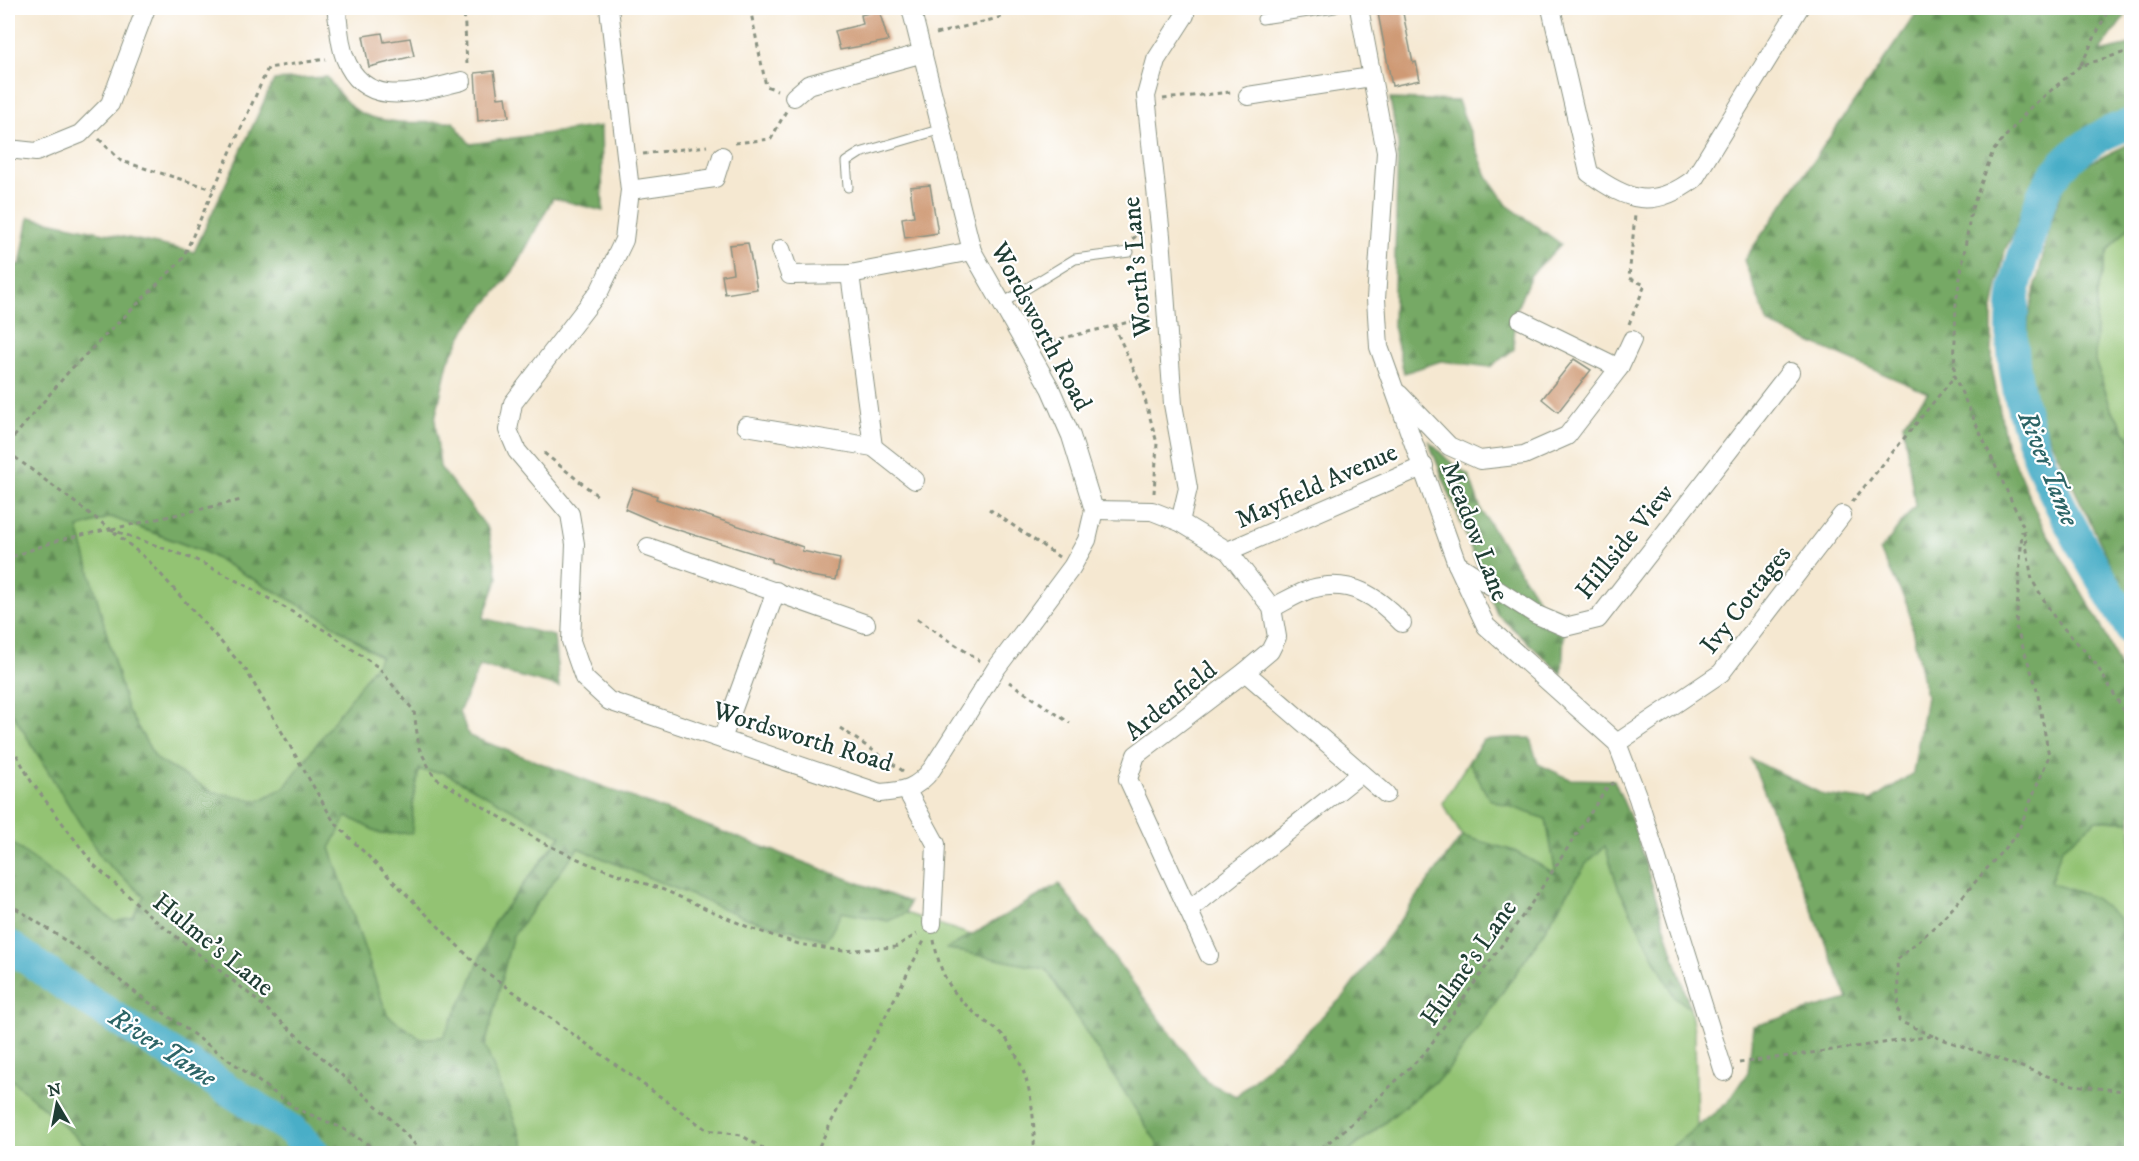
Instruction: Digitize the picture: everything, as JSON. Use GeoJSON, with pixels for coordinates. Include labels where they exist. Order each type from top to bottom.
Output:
{"type":"FeatureCollection","features":[{"type":"Feature","properties":{"kind":"street"},"geometry":{"type":"LineString","coordinates":[[8,149],[36,152],[80,134],[110,104],[146,8]]}},
{"type":"Feature","properties":{"kind":"street"},"geometry":{"type":"LineString","coordinates":[[336,8],[344,56],[353,75],[363,85],[382,92],[400,95],[462,81]]}},
{"type":"Feature","properties":{"kind":"street","name":"Wordsworth Road"},"geometry":{"type":"LineString","coordinates":[[609,8],[630,190],[624,240],[600,290],[513,403],[508,430],[517,451],[570,514],[575,544],[571,641],[584,678],[609,701],[880,792],[914,787],[995,671],[1072,567],[1087,540],[1094,510],[1071,436],[1050,388],[972,251],[911,8]]}},
{"type":"Feature","properties":{"kind":"street","name":"Meadow Lane"},"geometry":{"type":"LineString","coordinates":[[1359,8],[1386,152],[1376,299],[1379,347],[1424,466],[1457,564],[1486,626],[1617,743],[1724,1072]]}},
{"type":"Feature","properties":{"kind":"street"},"geometry":{"type":"LineString","coordinates":[[1551,8],[1589,173],[1616,192],[1636,199],[1671,194],[1694,179],[1799,8]]}},
{"type":"Feature","properties":{"kind":"street","name":"Worth's Lane"},"geometry":{"type":"LineString","coordinates":[[1180,522],[1188,488],[1173,404],[1161,236],[1147,101],[1156,60],[1185,15]]}},
{"type":"Feature","properties":{"kind":"street"},"geometry":{"type":"LineString","coordinates":[[794,97],[808,85],[921,46]]}},
{"type":"Feature","properties":{"kind":"street"},"geometry":{"type":"LineString","coordinates":[[1248,96],[1371,77]]}},
{"type":"Feature","properties":{"kind":"street"},"geometry":{"type":"LineString","coordinates":[[630,190],[715,178],[722,156]]}},
{"type":"Feature","properties":{"kind":"street"},"geometry":{"type":"LineString","coordinates":[[781,249],[790,275],[850,274],[972,251]]}},
{"type":"Feature","properties":{"kind":"street"},"geometry":{"type":"LineString","coordinates":[[850,274],[873,447]]}},
{"type":"Feature","properties":{"kind":"street"},"geometry":{"type":"LineString","coordinates":[[1521,320],[1619,368]]}},
{"type":"Feature","properties":{"kind":"street"},"geometry":{"type":"LineString","coordinates":[[1395,392],[1402,396],[1449,446],[1480,460],[1524,455],[1568,436],[1619,368],[1632,340]]}},
{"type":"Feature","properties":{"kind":"street","name":"Hillside View"},"geometry":{"type":"LineString","coordinates":[[1457,564],[1534,614],[1565,627],[1598,619],[1790,372]]}},
{"type":"Feature","properties":{"kind":"street"},"geometry":{"type":"LineString","coordinates":[[746,426],[873,447],[915,480]]}},
{"type":"Feature","properties":{"kind":"street","name":"Mayfield Avenue"},"geometry":{"type":"LineString","coordinates":[[1228,551],[1424,466]]}},
{"type":"Feature","properties":{"kind":"street"},"geometry":{"type":"LineString","coordinates":[[1094,510],[1152,511],[1180,522],[1228,551],[1272,608],[1277,637],[1270,651],[1245,672]]}},
{"type":"Feature","properties":{"kind":"street","name":"Ivy Cottages"},"geometry":{"type":"LineString","coordinates":[[1617,743],[1721,673],[1842,515]]}},
{"type":"Feature","properties":{"kind":"street"},"geometry":{"type":"LineString","coordinates":[[648,547],[866,624]]}},
{"type":"Feature","properties":{"kind":"street"},"geometry":{"type":"LineString","coordinates":[[1272,608],[1310,589],[1345,586],[1382,601],[1402,624]]}},
{"type":"Feature","properties":{"kind":"street"},"geometry":{"type":"LineString","coordinates":[[722,739],[776,591]]}},
{"type":"Feature","properties":{"kind":"street","name":"Ardenfield"},"geometry":{"type":"LineString","coordinates":[[1209,956],[1128,779],[1136,755],[1245,672],[1360,774],[1386,794]]}},
{"type":"Feature","properties":{"kind":"street"},"geometry":{"type":"LineString","coordinates":[[1189,910],[1360,774]]}},
{"type":"Feature","properties":{"kind":"street"},"geometry":{"type":"LineString","coordinates":[[914,787],[936,843],[932,924]]}},
{"type":"Feature","properties":{"kind":"lane"},"geometry":{"type":"LineString","coordinates":[[1262,19],[1335,8]]}},
{"type":"Feature","properties":{"kind":"lane"},"geometry":{"type":"LineString","coordinates":[[848,187],[846,162],[860,153],[942,129]]}},
{"type":"Feature","properties":{"kind":"lane"},"geometry":{"type":"LineString","coordinates":[[1001,304],[1075,259],[1129,252]]}},
{"type":"Feature","properties":{"kind":"path"},"geometry":{"type":"LineString","coordinates":[[462,81],[468,62],[464,9],[479,8]]}},
{"type":"Feature","properties":{"kind":"path"},"geometry":{"type":"LineString","coordinates":[[750,8],[766,86],[794,97]]}},
{"type":"Feature","properties":{"kind":"path"},"geometry":{"type":"LineString","coordinates":[[921,46],[1002,17],[1014,8]]}},
{"type":"Feature","properties":{"kind":"path"},"geometry":{"type":"LineString","coordinates":[[2080,66],[2109,8]]}},
{"type":"Feature","properties":{"kind":"path"},"geometry":{"type":"LineString","coordinates":[[2132,50],[2080,66],[2030,108],[1993,151],[1971,211],[1956,302],[1954,376],[2023,526],[2032,580],[2056,620],[2094,661],[2132,724]]}},
{"type":"Feature","properties":{"kind":"path"},"geometry":{"type":"LineString","coordinates":[[8,444],[70,370],[183,260],[268,68],[344,56]]}},
{"type":"Feature","properties":{"kind":"path"},"geometry":{"type":"LineString","coordinates":[[1147,101],[1243,91],[1248,96]]}},
{"type":"Feature","properties":{"kind":"path"},"geometry":{"type":"LineString","coordinates":[[87,127],[121,160],[213,189]]}},
{"type":"Feature","properties":{"kind":"path"},"geometry":{"type":"LineString","coordinates":[[1632,340],[1629,322],[1645,285],[1629,278],[1636,199]]}},
{"type":"Feature","properties":{"kind":"path"},"geometry":{"type":"LineString","coordinates":[[1028,350],[1152,316]]}},
{"type":"Feature","properties":{"kind":"path"},"geometry":{"type":"LineString","coordinates":[[1114,326],[1141,386],[1157,443],[1153,498]]}},
{"type":"Feature","properties":{"kind":"path"},"geometry":{"type":"LineString","coordinates":[[1842,515],[1954,376]]}},
{"type":"Feature","properties":{"kind":"path"},"geometry":{"type":"LineString","coordinates":[[517,451],[536,446],[599,497]]}},
{"type":"Feature","properties":{"kind":"path"},"geometry":{"type":"LineString","coordinates":[[8,452],[150,561],[246,670],[334,822],[479,968],[707,1130],[741,1136],[772,1154]]}},
{"type":"Feature","properties":{"kind":"path"},"geometry":{"type":"LineString","coordinates":[[8,558],[59,540],[242,500]]}},
{"type":"Feature","properties":{"kind":"path"},"geometry":{"type":"LineString","coordinates":[[989,508],[1072,567]]}},
{"type":"Feature","properties":{"kind":"path"},"geometry":{"type":"LineString","coordinates":[[2023,526],[2016,627],[2036,685],[2049,756],[2017,834],[1943,919],[1897,960],[1899,1021],[1933,1036],[2073,1085],[2132,1092]]}},
{"type":"Feature","properties":{"kind":"path"},"geometry":{"type":"LineString","coordinates":[[110,529],[196,560],[243,584],[326,631],[378,667],[414,711],[419,748],[434,777],[543,843],[589,864],[664,890],[750,928],[800,944],[843,951],[895,947],[932,924]]}},
{"type":"Feature","properties":{"kind":"path"},"geometry":{"type":"LineString","coordinates":[[917,619],[1070,723]]}},
{"type":"Feature","properties":{"kind":"path"},"geometry":{"type":"LineString","coordinates":[[840,729],[914,787]]}},
{"type":"Feature","properties":{"kind":"path","name":"Hulme's Lane"},"geometry":{"type":"LineString","coordinates":[[8,740],[32,781],[93,864],[155,920],[246,991],[310,1047],[390,1118],[424,1154]]}},
{"type":"Feature","properties":{"kind":"path","name":"Hulme's Lane"},"geometry":{"type":"LineString","coordinates":[[1314,1154],[1349,1126],[1424,1054],[1531,904],[1608,786],[1629,775]]}},
{"type":"Feature","properties":{"kind":"path"},"geometry":{"type":"LineString","coordinates":[[8,903],[89,956],[136,993],[297,1109],[342,1128],[383,1154]]}},
{"type":"Feature","properties":{"kind":"path"},"geometry":{"type":"LineString","coordinates":[[815,1154],[932,924]]}},
{"type":"Feature","properties":{"kind":"path"},"geometry":{"type":"LineString","coordinates":[[932,924],[939,966],[962,1003],[1006,1038],[1028,1077],[1035,1124],[1034,1154]]}},
{"type":"Feature","properties":{"kind":"path"},"geometry":{"type":"LineString","coordinates":[[1716,1046],[1740,1064],[1933,1036]]}},
{"type":"Feature","properties":{"kind":"green space"},"geometry":{"type":"Polygon","coordinates":[[[1920,8],[2131,8],[2099,52],[2131,45],[2131,116],[2087,130],[2060,151],[2035,190],[2005,250],[1992,314],[1992,368],[2006,443],[2039,519],[2101,625],[2131,692],[2131,821],[2097,820],[2062,848],[2050,883],[2093,897],[2120,919],[2132,1006],[2131,1153],[1664,1153],[1727,1103],[1748,1072],[1753,1026],[1848,999],[1751,759],[1824,795],[1871,801],[1913,773],[1926,696],[1907,604],[1880,551],[1915,506],[1903,423],[1928,393],[1768,324],[1744,260],[1920,8]]]}},
{"type":"Feature","properties":{"kind":"green space"},"geometry":{"type":"Polygon","coordinates":[[[327,77],[347,103],[363,114],[396,122],[453,122],[470,144],[601,126],[603,211],[553,198],[514,270],[467,327],[448,362],[435,419],[440,467],[488,529],[498,578],[483,618],[554,636],[559,687],[480,666],[459,712],[469,736],[909,902],[906,913],[888,921],[842,912],[827,940],[746,918],[578,848],[512,937],[485,1046],[527,1153],[94,1153],[8,1076],[8,840],[115,922],[133,917],[144,896],[102,859],[8,706],[8,263],[20,265],[29,217],[194,252],[274,80],[327,77]],[[111,517],[78,528],[127,709],[156,759],[212,792],[259,801],[285,787],[381,657],[323,618],[205,552],[111,517]],[[419,771],[413,802],[412,833],[381,834],[347,816],[330,848],[387,1015],[421,1039],[443,1037],[469,987],[493,924],[561,836],[443,772],[419,771]]]}},
{"type":"Feature","properties":{"kind":"green space"},"geometry":{"type":"Polygon","coordinates":[[[1390,99],[1458,101],[1487,176],[1507,205],[1561,244],[1531,275],[1514,315],[1514,349],[1490,367],[1441,361],[1404,373],[1393,326],[1398,144],[1390,99]]]}},
{"type":"Feature","properties":{"kind":"green space"},"geometry":{"type":"Polygon","coordinates":[[[2131,143],[2131,225],[2108,250],[2097,294],[2095,361],[2111,408],[2131,441],[2131,606],[2035,408],[2025,359],[2029,314],[2053,214],[2065,185],[2083,166],[2131,143]]]}},
{"type":"Feature","properties":{"kind":"green space"},"geometry":{"type":"Polygon","coordinates":[[[2131,225],[2131,441],[2111,408],[2095,361],[2097,294],[2108,250],[2131,225]]]}},
{"type":"Feature","properties":{"kind":"green space"},"geometry":{"type":"Polygon","coordinates":[[[1428,440],[1469,476],[1482,512],[1540,603],[1565,612],[1562,674],[1497,614],[1428,440]]]}},
{"type":"Feature","properties":{"kind":"green space"},"geometry":{"type":"Polygon","coordinates":[[[111,517],[204,552],[323,618],[381,658],[285,787],[259,801],[212,792],[156,759],[127,709],[78,528],[111,517]]]}},
{"type":"Feature","properties":{"kind":"green space"},"geometry":{"type":"Polygon","coordinates":[[[8,706],[102,859],[144,896],[133,917],[115,923],[8,840],[8,706]]]}},
{"type":"Feature","properties":{"kind":"green space"},"geometry":{"type":"Polygon","coordinates":[[[1530,738],[1538,764],[1570,779],[1614,780],[1633,824],[1690,1008],[1674,996],[1618,887],[1605,846],[1586,864],[1534,947],[1446,1073],[1346,1153],[1153,1153],[1159,1146],[1046,969],[947,949],[1059,884],[1207,1082],[1236,1096],[1344,996],[1462,836],[1514,851],[1556,874],[1546,819],[1489,799],[1469,761],[1483,740],[1530,738]]]}},
{"type":"Feature","properties":{"kind":"green space"},"geometry":{"type":"Polygon","coordinates":[[[1469,761],[1489,799],[1546,819],[1556,874],[1514,851],[1462,836],[1442,803],[1469,761]]]}},
{"type":"Feature","properties":{"kind":"green space"},"geometry":{"type":"Polygon","coordinates":[[[419,771],[443,772],[561,835],[493,924],[469,987],[443,1037],[421,1039],[387,1015],[330,848],[347,816],[381,834],[412,832],[413,802],[419,771]]]}},
{"type":"Feature","properties":{"kind":"green space"},"geometry":{"type":"Polygon","coordinates":[[[2097,820],[2131,821],[2131,1006],[2120,919],[2050,883],[2062,848],[2097,820]]]}},
{"type":"Feature","properties":{"kind":"green space"},"geometry":{"type":"Polygon","coordinates":[[[1606,845],[1618,887],[1674,996],[1690,1008],[1695,1036],[1697,1127],[1664,1153],[1346,1154],[1446,1073],[1534,947],[1586,863],[1606,845]]]}},
{"type":"Feature","properties":{"kind":"green space"},"geometry":{"type":"Polygon","coordinates":[[[578,848],[746,918],[826,940],[842,912],[888,921],[906,913],[971,935],[948,949],[1046,969],[1159,1146],[1153,1154],[527,1153],[485,1047],[512,937],[578,848]]]}},
{"type":"Feature","properties":{"kind":"green space"},"geometry":{"type":"Polygon","coordinates":[[[8,1076],[94,1153],[8,1153],[8,1076]]]}},
{"type":"Feature","properties":{"kind":"building"},"geometry":{"type":"Polygon","coordinates":[[[1377,8],[1402,8],[1413,63],[1416,62],[1420,80],[1392,86],[1377,8]]]}},
{"type":"Feature","properties":{"kind":"building"},"geometry":{"type":"Polygon","coordinates":[[[879,10],[888,41],[840,50],[835,31],[863,24],[861,15],[879,10]]]}},
{"type":"Feature","properties":{"kind":"building"},"geometry":{"type":"Polygon","coordinates":[[[382,33],[384,42],[410,38],[414,56],[369,67],[363,36],[382,33]]]}},
{"type":"Feature","properties":{"kind":"building"},"geometry":{"type":"Polygon","coordinates":[[[494,71],[498,98],[506,97],[509,117],[478,121],[475,73],[494,71]]]}},
{"type":"Feature","properties":{"kind":"building"},"geometry":{"type":"Polygon","coordinates":[[[930,185],[938,233],[905,238],[902,218],[914,216],[910,187],[930,185]]]}},
{"type":"Feature","properties":{"kind":"building"},"geometry":{"type":"Polygon","coordinates":[[[748,243],[757,289],[725,294],[722,275],[733,273],[729,245],[748,243]]]}},
{"type":"Feature","properties":{"kind":"building"},"geometry":{"type":"Polygon","coordinates":[[[1574,359],[1591,370],[1558,412],[1542,399],[1574,359]]]}},
{"type":"Feature","properties":{"kind":"building"},"geometry":{"type":"Polygon","coordinates":[[[633,488],[657,496],[656,499],[803,547],[802,551],[840,559],[836,580],[811,576],[772,562],[772,559],[662,525],[625,509],[633,488]]]}},
{"type":"Feature","properties":{"kind":"waterway","name":"River Tame"},"geometry":{"type":"LineString","coordinates":[[2132,124],[2105,134],[2081,149],[2051,180],[2039,204],[2024,254],[2013,307],[2013,351],[2019,394],[2031,436],[2066,517],[2132,631]]}},
{"type":"Feature","properties":{"kind":"waterway","name":"River Tame"},"geometry":{"type":"LineString","coordinates":[[8,945],[73,991],[292,1130],[315,1154]]}}]}
